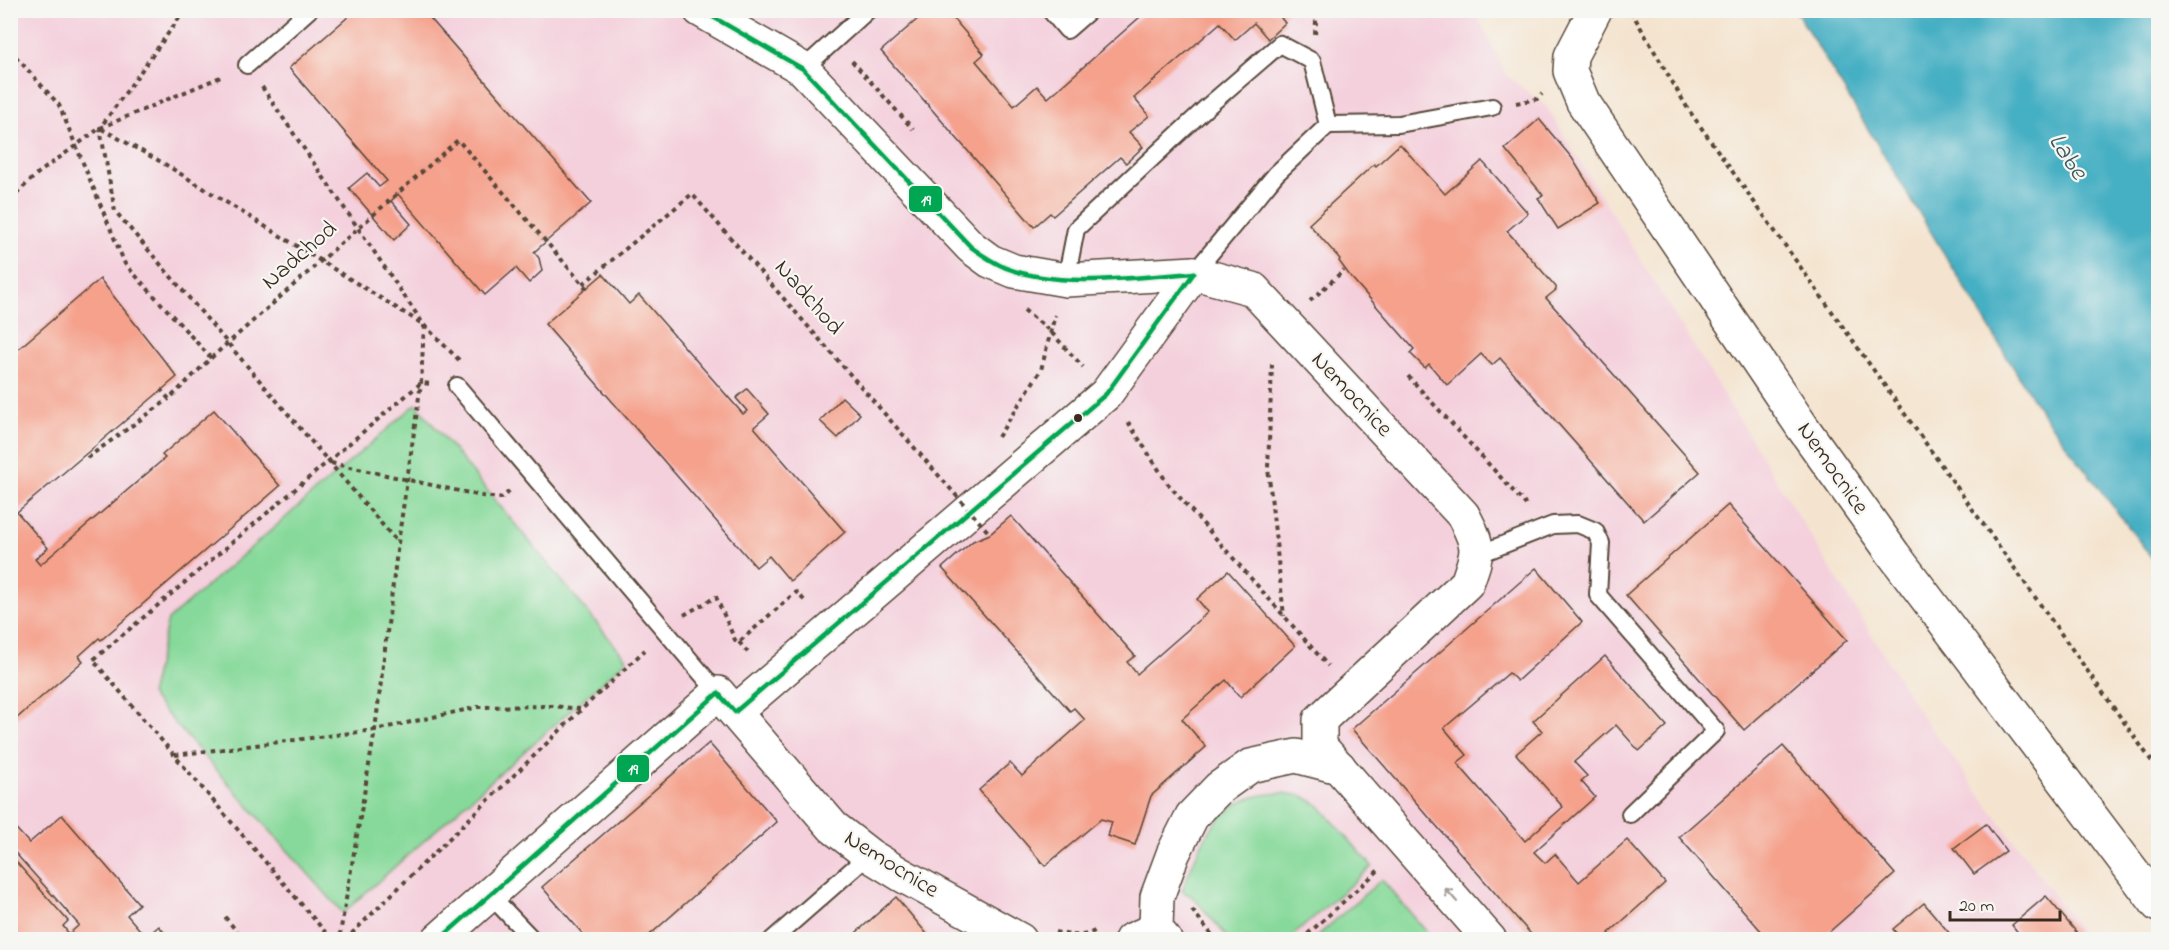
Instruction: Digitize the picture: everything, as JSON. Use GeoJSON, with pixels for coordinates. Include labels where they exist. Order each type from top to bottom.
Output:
{"type":"FeatureCollection","features":[{"type":"Feature","properties":{"kind":"street","name":"Nemocnice"},"geometry":{"type":"LineString","coordinates":[[700,10],[803,69],[971,247],[990,261],[1014,271],[1066,280],[1194,273],[1253,289],[1463,515],[1474,536],[1477,555]]}},
{"type":"Feature","properties":{"kind":"street"},"geometry":{"type":"LineString","coordinates":[[1570,71],[1571,56],[1595,10]]}},
{"type":"Feature","properties":{"kind":"street","name":"Nemocnice"},"geometry":{"type":"LineString","coordinates":[[1570,71],[1583,102],[1809,437],[1901,565],[2158,905]]}},
{"type":"Feature","properties":{"kind":"street"},"geometry":{"type":"LineString","coordinates":[[438,939],[1106,394],[1194,273]]}},
{"type":"Feature","properties":{"kind":"street"},"geometry":{"type":"LineString","coordinates":[[1477,555],[1467,583],[1320,720],[1320,746],[1490,939]]}},
{"type":"Feature","properties":{"kind":"street","name":"Nemocnice"},"geometry":{"type":"LineString","coordinates":[[727,702],[833,827],[869,855],[900,874],[1020,939]]}},
{"type":"Feature","properties":{"kind":"street"},"geometry":{"type":"LineString","coordinates":[[1151,936],[1156,897],[1173,854],[1192,816],[1219,788],[1250,766],[1296,756],[1339,767]]}},
{"type":"Feature","properties":{"kind":"lane"},"geometry":{"type":"LineString","coordinates":[[248,65],[309,10]]}},
{"type":"Feature","properties":{"kind":"lane"},"geometry":{"type":"LineString","coordinates":[[803,69],[868,10]]}},
{"type":"Feature","properties":{"kind":"lane"},"geometry":{"type":"LineString","coordinates":[[1050,10],[1067,30],[1089,10]]}},
{"type":"Feature","properties":{"kind":"lane"},"geometry":{"type":"LineString","coordinates":[[1066,280],[1076,229],[1207,107],[1280,44],[1312,61],[1328,125]]}},
{"type":"Feature","properties":{"kind":"lane"},"geometry":{"type":"LineString","coordinates":[[1194,273],[1276,174],[1328,125],[1400,124],[1492,107]]}},
{"type":"Feature","properties":{"kind":"lane"},"geometry":{"type":"LineString","coordinates":[[457,386],[727,702]]}},
{"type":"Feature","properties":{"kind":"lane"},"geometry":{"type":"LineString","coordinates":[[1477,555],[1553,525],[1578,524],[1595,531],[1601,543],[1598,595],[1716,731],[1630,814]]}},
{"type":"Feature","properties":{"kind":"lane"},"geometry":{"type":"LineString","coordinates":[[772,939],[869,855]]}},
{"type":"Feature","properties":{"kind":"lane"},"geometry":{"type":"LineString","coordinates":[[490,895],[533,939]]}},
{"type":"Feature","properties":{"kind":"path"},"geometry":{"type":"LineString","coordinates":[[184,10],[100,128],[115,211],[398,543]]}},
{"type":"Feature","properties":{"kind":"path"},"geometry":{"type":"LineString","coordinates":[[1630,10],[1688,109],[2158,770]]}},
{"type":"Feature","properties":{"kind":"path"},"geometry":{"type":"LineString","coordinates":[[10,50],[59,105],[125,264],[211,358]]}},
{"type":"Feature","properties":{"kind":"path"},"geometry":{"type":"LineString","coordinates":[[10,200],[38,174],[100,128],[248,65],[424,325],[421,383],[375,730],[339,939]]}},
{"type":"Feature","properties":{"kind":"path"},"geometry":{"type":"LineString","coordinates":[[1492,107],[1537,99],[1570,71]]}},
{"type":"Feature","properties":{"kind":"path"},"geometry":{"type":"LineString","coordinates":[[100,128],[163,163],[424,325]]}},
{"type":"Feature","properties":{"kind":"path","name":"Nadchod"},"geometry":{"type":"LineString","coordinates":[[87,458],[169,399],[211,358],[458,140],[586,289]]}},
{"type":"Feature","properties":{"kind":"path","name":"Nadchod"},"geometry":{"type":"LineString","coordinates":[[583,284],[692,194],[990,534]]}},
{"type":"Feature","properties":{"kind":"path"},"geometry":{"type":"LineString","coordinates":[[1284,617],[1268,468],[1274,334],[1344,270]]}},
{"type":"Feature","properties":{"kind":"path"},"geometry":{"type":"LineString","coordinates":[[1407,376],[1547,528]]}},
{"type":"Feature","properties":{"kind":"path"},"geometry":{"type":"LineString","coordinates":[[332,939],[93,660],[330,463],[421,383],[457,386]]}},
{"type":"Feature","properties":{"kind":"path"},"geometry":{"type":"LineString","coordinates":[[160,390],[169,399]]}},
{"type":"Feature","properties":{"kind":"path"},"geometry":{"type":"LineString","coordinates":[[1106,394],[1134,430],[1168,484],[1350,692]]}},
{"type":"Feature","properties":{"kind":"path"},"geometry":{"type":"LineString","coordinates":[[330,463],[482,496],[501,498],[531,473]]}},
{"type":"Feature","properties":{"kind":"path"},"geometry":{"type":"LineString","coordinates":[[174,755],[375,730],[478,707],[554,706],[581,710],[345,939]]}},
{"type":"Feature","properties":{"kind":"path"},"geometry":{"type":"LineString","coordinates":[[1301,939],[1408,846]]}},
{"type":"Feature","properties":{"kind":"path"},"geometry":{"type":"LineString","coordinates":[[1193,911],[1216,939]]}},
{"type":"Feature","properties":{"kind":"path"},"geometry":{"type":"LineString","coordinates":[[225,917],[244,939]]}},
{"type":"Feature","properties":{"kind":"shaded area"},"geometry":{"type":"Polygon","coordinates":[[[10,11],[1475,11],[1506,75],[1546,106],[1917,709],[2086,939],[11,939],[10,11]]]}},
{"type":"Feature","properties":{"kind":"green space"},"geometry":{"type":"Polygon","coordinates":[[[416,404],[627,660],[343,913],[150,695],[168,620],[416,404]]]}},
{"type":"Feature","properties":{"kind":"green space"},"geometry":{"type":"Polygon","coordinates":[[[1283,793],[1303,796],[1319,805],[1372,866],[1289,939],[1229,939],[1193,897],[1182,891],[1204,840],[1219,819],[1241,802],[1262,795],[1283,793]]]}},
{"type":"Feature","properties":{"kind":"green space"},"geometry":{"type":"Polygon","coordinates":[[[1381,880],[1433,939],[1314,939],[1381,880]]]}},
{"type":"Feature","properties":{"kind":"water","name":"Labe"},"geometry":{"type":"Polygon","coordinates":[[[1796,11],[2158,11],[2158,566],[2037,406],[1796,11]]]}},
{"type":"Feature","properties":{"kind":"building"},"geometry":{"type":"Polygon","coordinates":[[[356,10],[423,10],[591,203],[534,252],[539,258],[542,271],[529,283],[516,268],[485,295],[398,194],[391,201],[411,224],[394,240],[349,188],[367,173],[379,187],[387,181],[289,68],[356,10]]]}},
{"type":"Feature","properties":{"kind":"building"},"geometry":{"type":"Polygon","coordinates":[[[928,10],[946,10],[984,54],[976,61],[1014,106],[1037,86],[1048,98],[1148,10],[1289,10],[1281,18],[1285,23],[1268,39],[1254,23],[1235,40],[1220,23],[1134,98],[1149,116],[1129,132],[1143,147],[1126,163],[1120,157],[1053,216],[1050,213],[1034,227],[881,51],[928,10]]]}},
{"type":"Feature","properties":{"kind":"building"},"geometry":{"type":"Polygon","coordinates":[[[1539,119],[1572,158],[1600,203],[1558,229],[1538,198],[1543,195],[1505,149],[1539,119]]]}},
{"type":"Feature","properties":{"kind":"building"},"geometry":{"type":"Polygon","coordinates":[[[1400,144],[1445,194],[1482,161],[1528,213],[1507,231],[1556,287],[1556,290],[1546,298],[1700,472],[1644,521],[1500,358],[1492,365],[1481,354],[1447,385],[1429,364],[1425,368],[1410,353],[1414,349],[1350,276],[1339,261],[1340,259],[1309,224],[1374,164],[1376,166],[1400,144]]]}},
{"type":"Feature","properties":{"kind":"building"},"geometry":{"type":"Polygon","coordinates":[[[603,274],[629,304],[639,295],[743,414],[747,411],[736,398],[747,389],[769,414],[754,427],[845,532],[790,581],[769,556],[756,567],[545,324],[603,274]]]}},
{"type":"Feature","properties":{"kind":"building"},"geometry":{"type":"Polygon","coordinates":[[[100,279],[177,377],[17,512],[48,548],[35,559],[40,565],[165,458],[162,455],[214,410],[280,486],[101,640],[99,638],[79,656],[83,661],[10,724],[10,356],[100,279]]]}},
{"type":"Feature","properties":{"kind":"building"},"geometry":{"type":"Polygon","coordinates":[[[842,397],[860,414],[838,438],[820,421],[842,397]]]}},
{"type":"Feature","properties":{"kind":"building"},"geometry":{"type":"Polygon","coordinates":[[[1728,505],[1847,640],[1744,730],[1626,595],[1728,505]]]}},
{"type":"Feature","properties":{"kind":"building"},"geometry":{"type":"Polygon","coordinates":[[[1011,516],[1135,656],[1127,662],[1137,674],[1208,612],[1197,599],[1228,571],[1295,646],[1240,697],[1226,680],[1182,719],[1206,747],[1151,796],[1135,845],[1108,836],[1112,822],[1101,819],[1045,866],[979,790],[1010,763],[1022,776],[1085,720],[1074,708],[1070,711],[942,568],[973,541],[990,534],[1011,516]]]}},
{"type":"Feature","properties":{"kind":"building"},"geometry":{"type":"Polygon","coordinates":[[[1536,568],[1582,622],[1517,681],[1509,673],[1444,728],[1467,755],[1457,763],[1525,841],[1563,807],[1516,754],[1542,731],[1533,721],[1605,656],[1667,726],[1639,751],[1616,725],[1574,762],[1587,776],[1581,781],[1595,797],[1534,852],[1545,863],[1555,854],[1579,882],[1627,840],[1665,883],[1609,933],[1615,940],[1536,940],[1352,729],[1536,568]]]}},
{"type":"Feature","properties":{"kind":"building"},"geometry":{"type":"Polygon","coordinates":[[[709,743],[777,822],[644,940],[588,940],[542,887],[709,743]]]}},
{"type":"Feature","properties":{"kind":"building"},"geometry":{"type":"Polygon","coordinates":[[[1783,746],[1895,874],[1820,940],[1769,940],[1679,837],[1783,746]]]}},
{"type":"Feature","properties":{"kind":"building"},"geometry":{"type":"Polygon","coordinates":[[[62,815],[139,904],[127,915],[146,937],[159,926],[170,940],[10,940],[10,855],[68,921],[63,926],[69,934],[79,925],[10,847],[10,822],[29,843],[62,815]]]}},
{"type":"Feature","properties":{"kind":"building"},"geometry":{"type":"Polygon","coordinates":[[[1986,824],[2006,851],[1974,874],[1954,848],[1986,824]]]}},
{"type":"Feature","properties":{"kind":"building"},"geometry":{"type":"Polygon","coordinates":[[[2046,896],[2078,934],[2072,940],[2024,940],[2012,925],[2046,896]]]}},
{"type":"Feature","properties":{"kind":"building"},"geometry":{"type":"Polygon","coordinates":[[[896,897],[932,940],[848,940],[896,897]]]}},
{"type":"Feature","properties":{"kind":"building"},"geometry":{"type":"Polygon","coordinates":[[[1924,903],[1955,940],[1902,940],[1893,929],[1924,903]]]}},
{"type":"Feature","properties":{"kind":"transit line","name":"19"},"geometry":{"type":"LineString","coordinates":[[701,10],[803,69],[971,247],[997,264],[1027,274],[1074,280],[1124,279],[1194,273]]}},
{"type":"Feature","properties":{"kind":"transit line","name":"19"},"geometry":{"type":"LineString","coordinates":[[439,940],[718,693],[735,712],[1106,394],[1194,273]]}}]}
